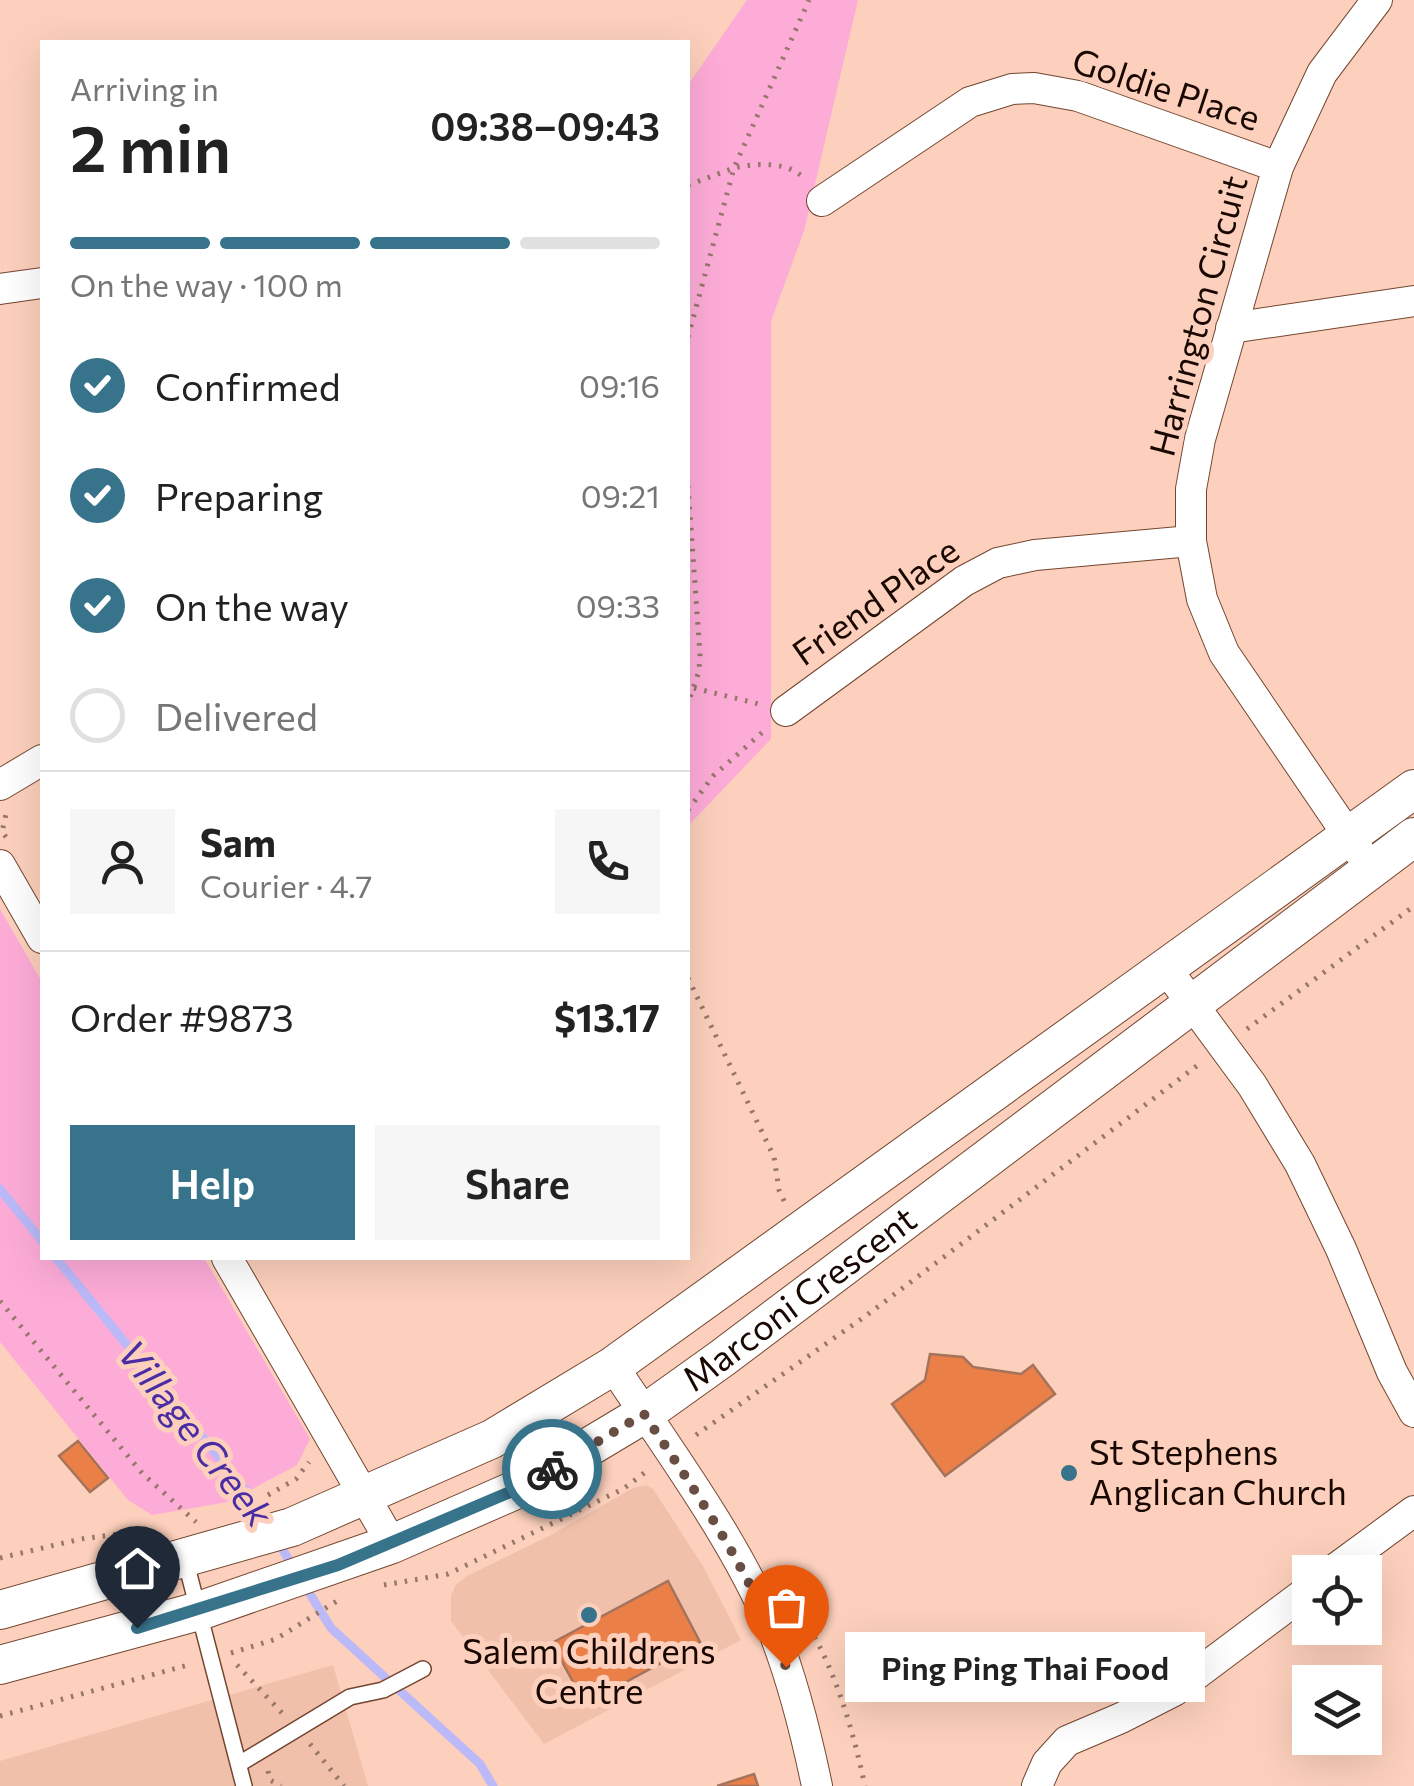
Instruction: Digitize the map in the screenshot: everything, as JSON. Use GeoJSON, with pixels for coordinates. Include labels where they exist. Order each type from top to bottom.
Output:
{"type":"FeatureCollection","features":[{"type":"Feature","properties":{"kind":"street","name":"Harrington Circuit"},"geometry":{"type":"LineString","coordinates":[[1371,869],[1224,653],[1202,599],[1190,541],[1191,489],[1200,439],[1278,167],[1322,74],[1377,0]]}},
{"type":"Feature","properties":{"kind":"street","name":"Goldie Place"},"geometry":{"type":"LineString","coordinates":[[822,201],[970,102],[1012,89],[1034,88],[1078,96],[1278,167]]}},
{"type":"Feature","properties":{"kind":"street"},"geometry":{"type":"LineString","coordinates":[[0,289],[40,284]]}},
{"type":"Feature","properties":{"kind":"street"},"geometry":{"type":"LineString","coordinates":[[1231,328],[1414,301]]}},
{"type":"Feature","properties":{"kind":"street","name":"Friend Place"},"geometry":{"type":"LineString","coordinates":[[786,711],[964,581],[998,563],[1035,555],[1190,541]]}},
{"type":"Feature","properties":{"kind":"street"},"geometry":{"type":"LineString","coordinates":[[8,780],[40,761]]}},
{"type":"Feature","properties":{"kind":"street","name":"Marconi Crescent"},"geometry":{"type":"LineString","coordinates":[[0,1610],[181,1542],[275,1532],[366,1497],[492,1439],[613,1366],[1414,789]]}},
{"type":"Feature","properties":{"kind":"street","name":"Marconi Crescent"},"geometry":{"type":"LineString","coordinates":[[0,1666],[199,1610],[324,1587],[392,1544],[522,1487],[644,1414],[1414,836]]}},
{"type":"Feature","properties":{"kind":"street"},"geometry":{"type":"LineString","coordinates":[[6,857],[40,934]]}},
{"type":"Feature","properties":{"kind":"street"},"geometry":{"type":"LineString","coordinates":[[1165,967],[1252,1084],[1300,1164],[1341,1249],[1392,1372],[1414,1412]]}},
{"type":"Feature","properties":{"kind":"street"},"geometry":{"type":"LineString","coordinates":[[228,1260],[392,1544]]}},
{"type":"Feature","properties":{"kind":"street"},"geometry":{"type":"LineString","coordinates":[[613,1366],[734,1552],[772,1629],[801,1712],[817,1786]]}},
{"type":"Feature","properties":{"kind":"street"},"geometry":{"type":"LineString","coordinates":[[1355,1555],[1414,1511]]}},
{"type":"Feature","properties":{"kind":"street"},"geometry":{"type":"LineString","coordinates":[[1037,1786],[1047,1763],[1068,1741],[1174,1690],[1292,1602]]}},
{"type":"Feature","properties":{"kind":"lane"},"geometry":{"type":"LineString","coordinates":[[181,1542],[244,1786]]}},
{"type":"Feature","properties":{"kind":"lane"},"geometry":{"type":"LineString","coordinates":[[239,1764],[350,1697],[383,1690],[423,1669]]}},
{"type":"Feature","properties":{"kind":"path"},"geometry":{"type":"LineString","coordinates":[[690,330],[734,168],[809,0]]}},
{"type":"Feature","properties":{"kind":"path"},"geometry":{"type":"LineString","coordinates":[[690,184],[756,163],[798,172],[822,201]]}},
{"type":"Feature","properties":{"kind":"path"},"geometry":{"type":"LineString","coordinates":[[690,514],[700,654],[690,698]]}},
{"type":"Feature","properties":{"kind":"path"},"geometry":{"type":"LineString","coordinates":[[694,688],[786,711]]}},
{"type":"Feature","properties":{"kind":"path"},"geometry":{"type":"LineString","coordinates":[[690,807],[713,776],[786,711]]}},
{"type":"Feature","properties":{"kind":"path"},"geometry":{"type":"LineString","coordinates":[[6,857],[1,832],[7,808],[23,792],[8,780]]}},
{"type":"Feature","properties":{"kind":"path"},"geometry":{"type":"LineString","coordinates":[[373,1587],[448,1574],[624,1489],[867,1314],[1414,906]]}},
{"type":"Feature","properties":{"kind":"path"},"geometry":{"type":"LineString","coordinates":[[690,982],[774,1157],[779,1190],[802,1230]]}},
{"type":"Feature","properties":{"kind":"path"},"geometry":{"type":"LineString","coordinates":[[0,1301],[142,1473],[195,1520],[181,1542]]}},
{"type":"Feature","properties":{"kind":"path"},"geometry":{"type":"LineString","coordinates":[[0,1558],[81,1539],[157,1528]]}},
{"type":"Feature","properties":{"kind":"path"},"geometry":{"type":"LineString","coordinates":[[0,1716],[276,1639],[310,1620],[324,1587]]}},
{"type":"Feature","properties":{"kind":"path"},"geometry":{"type":"LineString","coordinates":[[242,1682],[237,1665],[252,1648]]}},
{"type":"Feature","properties":{"kind":"path"},"geometry":{"type":"LineString","coordinates":[[262,1750],[270,1780],[281,1786]]}},
{"type":"Feature","properties":{"kind":"shaded area"},"geometry":{"type":"Polygon","coordinates":[[[747,0],[858,0],[804,231],[771,321],[771,739],[690,824],[690,82],[747,0]]]}},
{"type":"Feature","properties":{"kind":"shaded area"},"geometry":{"type":"Polygon","coordinates":[[[0,909],[40,979],[40,1260],[205,1260],[310,1439],[297,1465],[228,1502],[152,1515],[128,1500],[0,1342],[0,909]]]}},
{"type":"Feature","properties":{"kind":"shaded area","name":"Salem Childrens Centre"},"geometry":{"type":"Polygon","coordinates":[[[646,1485],[653,1489],[703,1566],[741,1640],[544,1744],[451,1621],[451,1596],[455,1586],[467,1576],[549,1536],[633,1488],[646,1485]]]}},
{"type":"Feature","properties":{"kind":"shaded area"},"geometry":{"type":"Polygon","coordinates":[[[333,1665],[368,1786],[0,1786],[0,1761],[333,1665]]]}},
{"type":"Feature","properties":{"kind":"building"},"geometry":{"type":"Polygon","coordinates":[[[930,1354],[963,1357],[973,1367],[1021,1374],[1033,1365],[1055,1394],[945,1476],[892,1404],[925,1380],[930,1354]]]}},
{"type":"Feature","properties":{"kind":"building"},"geometry":{"type":"Polygon","coordinates":[[[78,1441],[108,1478],[90,1492],[59,1456],[78,1441]]]}},
{"type":"Feature","properties":{"kind":"building"},"geometry":{"type":"Polygon","coordinates":[[[668,1581],[700,1642],[585,1704],[552,1643],[668,1581]]]}},
{"type":"Feature","properties":{"kind":"building"},"geometry":{"type":"Polygon","coordinates":[[[754,1774],[758,1786],[717,1786],[754,1774]]]}},
{"type":"Feature","properties":{"kind":"waterway","name":"Village Creek"},"geometry":{"type":"LineString","coordinates":[[0,1189],[40,1239]]}},
{"type":"Feature","properties":{"kind":"waterway","name":"Village Creek"},"geometry":{"type":"LineString","coordinates":[[58,1260],[247,1492],[268,1526]]}},
{"type":"Feature","properties":{"kind":"waterway","name":"Village Creek"},"geometry":{"type":"LineString","coordinates":[[276,1539],[294,1568]]}},
{"type":"Feature","properties":{"kind":"waterway","name":"Village Creek"},"geometry":{"type":"LineString","coordinates":[[305,1586],[331,1628],[480,1764],[493,1786]]}},
{"type":"Feature","properties":{"kind":"way so far"},"geometry":{"type":"LineString","coordinates":[[552,1469],[644,1414],[734,1552],[786,1667]]}},
{"type":"Feature","properties":{"kind":"place","name":"St Stephens Anglican Church"},"geometry":{"type":"Point","coordinates":[1069,1473]}},
{"type":"Feature","properties":{"kind":"place","name":"Salem Childrens Centre"},"geometry":{"type":"Point","coordinates":[589,1615]}},
{"type":"Feature","properties":{"kind":"place","name":"Ping Ping Thai Food"},"geometry":{"type":"Point","coordinates":[786,1667]}},
{"type":"Feature","properties":{"kind":"route"},"geometry":{"type":"LineString","coordinates":[[137,1628],[338,1565],[522,1487],[552,1469]]}}]}
